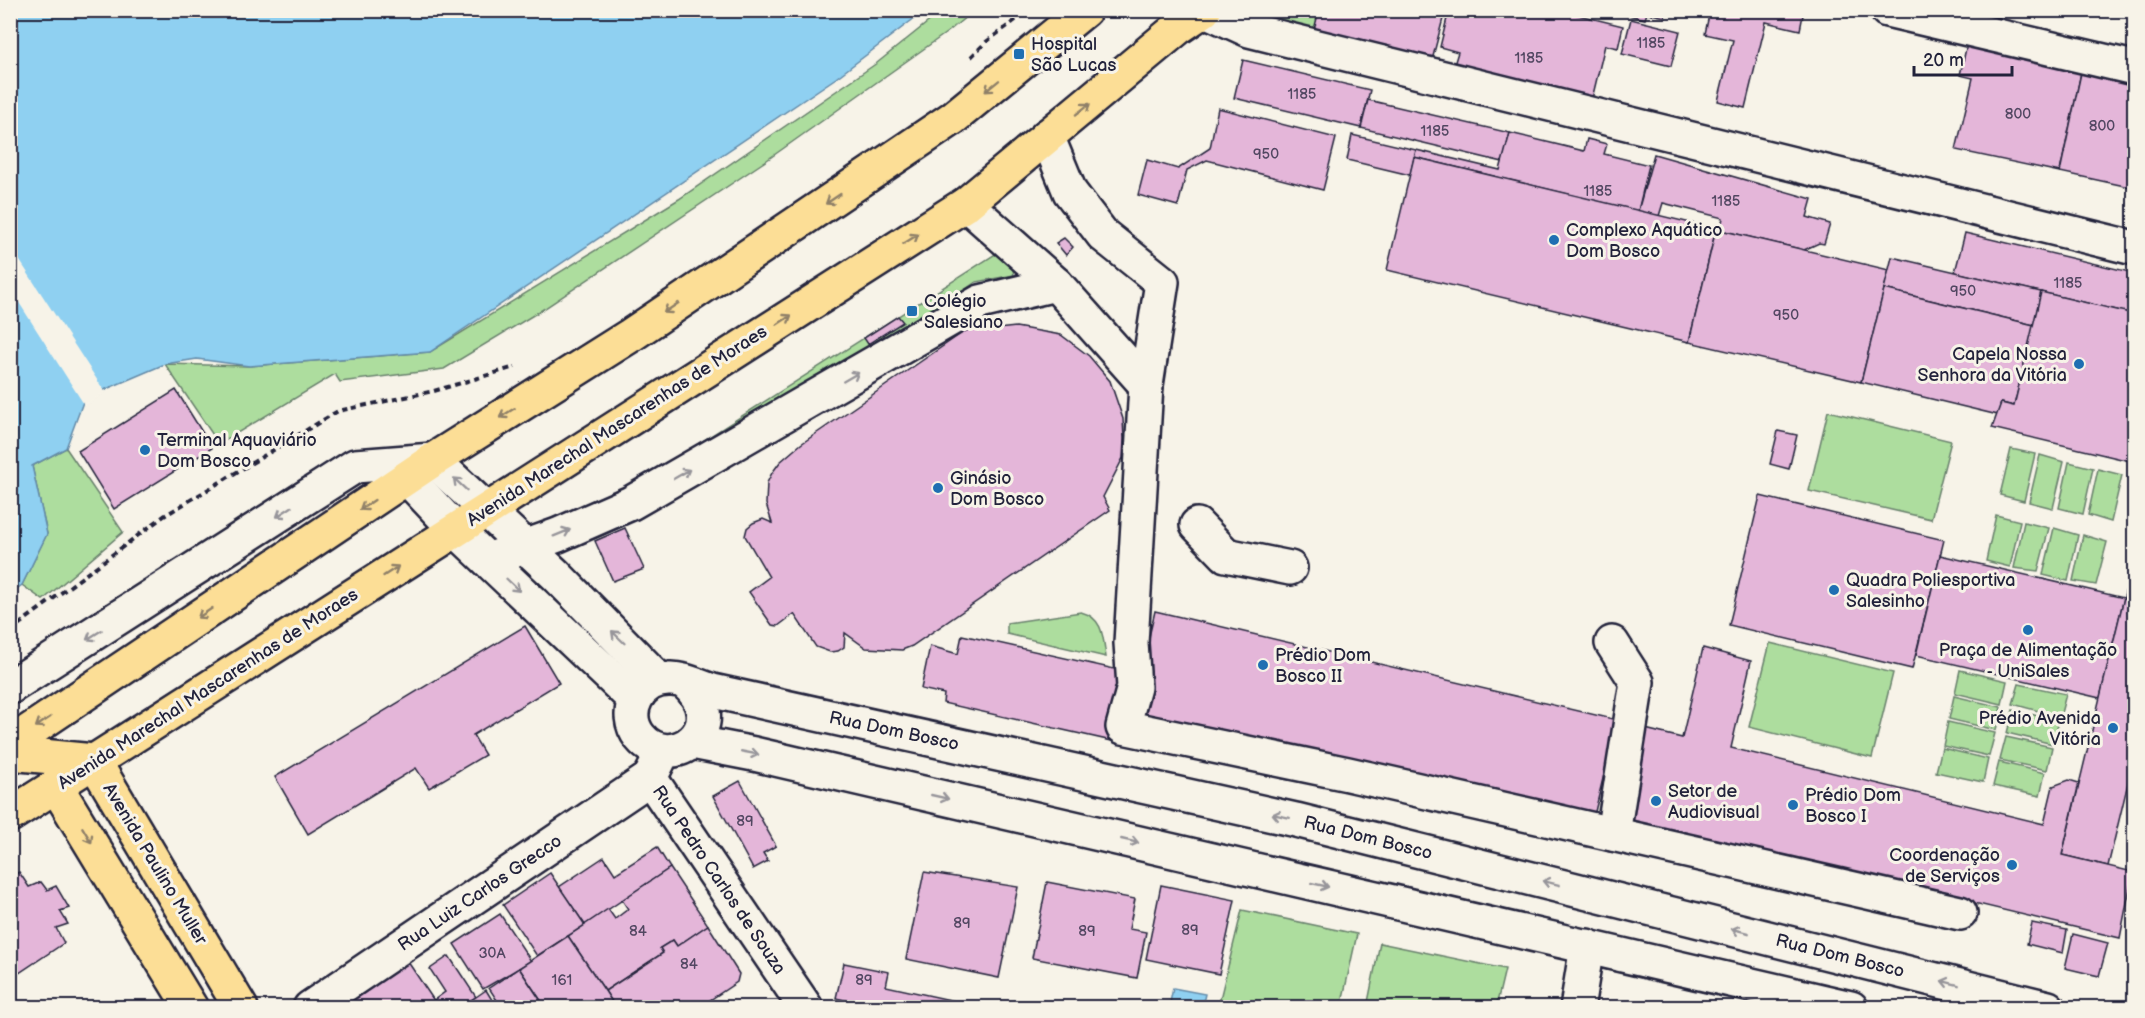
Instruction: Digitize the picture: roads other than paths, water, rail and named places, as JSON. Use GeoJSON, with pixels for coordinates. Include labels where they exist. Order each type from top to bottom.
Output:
{"type":"FeatureCollection","features":[{"type":"Feature","properties":{"kind":"main road"},"geometry":{"type":"LineString","coordinates":[[10,744],[420,469],[631,335],[953,117],[1084,10]]}},
{"type":"Feature","properties":{"kind":"main road","name":"Avenida Marechal Mascarenhas de Moraes"},"geometry":{"type":"LineString","coordinates":[[10,815],[966,204],[1088,105],[1179,27],[1205,10]]}},
{"type":"Feature","properties":{"kind":"main road"},"geometry":{"type":"LineString","coordinates":[[10,753],[94,761]]}},
{"type":"Feature","properties":{"kind":"main road","name":"Avenida Paulino Muller"},"geometry":{"type":"LineString","coordinates":[[94,761],[241,1008]]}},
{"type":"Feature","properties":{"kind":"main road"},"geometry":{"type":"LineString","coordinates":[[57,786],[191,1008]]}},
{"type":"Feature","properties":{"kind":"street"},"geometry":{"type":"LineString","coordinates":[[1205,10],[1249,30],[2134,248]]}},
{"type":"Feature","properties":{"kind":"street"},"geometry":{"type":"LineString","coordinates":[[1887,10],[2134,68]]}},
{"type":"Feature","properties":{"kind":"street"},"geometry":{"type":"LineString","coordinates":[[1047,136],[1070,192],[1103,235],[1162,282],[1146,385],[1131,643],[1134,687],[1123,728],[1348,774],[1960,913]]}},
{"type":"Feature","properties":{"kind":"street"},"geometry":{"type":"LineString","coordinates":[[966,204],[1014,244],[1056,284],[1146,385]]}},
{"type":"Feature","properties":{"kind":"street"},"geometry":{"type":"LineString","coordinates":[[488,560],[558,535],[631,503],[980,302],[1056,284]]}},
{"type":"Feature","properties":{"kind":"street"},"geometry":{"type":"LineString","coordinates":[[10,687],[355,466],[420,469]]}},
{"type":"Feature","properties":{"kind":"street","name":"Rua Dom Bosco"},"geometry":{"type":"LineString","coordinates":[[420,469],[486,509],[525,546],[659,687]]}},
{"type":"Feature","properties":{"kind":"street","name":"Rua Dom Bosco"},"geometry":{"type":"LineString","coordinates":[[420,469],[456,530],[488,560],[659,687],[713,691],[1296,820],[2048,1008]]}},
{"type":"Feature","properties":{"kind":"street"},"geometry":{"type":"LineString","coordinates":[[1197,525],[1226,555],[1290,568]]}},
{"type":"Feature","properties":{"kind":"street"},"geometry":{"type":"LineString","coordinates":[[1612,644],[1637,682],[1613,834]]}},
{"type":"Feature","properties":{"kind":"street"},"geometry":{"type":"LineString","coordinates":[[668,757],[702,728],[704,710],[698,694],[659,687],[631,713],[635,730],[646,744],[668,757],[754,754],[1851,1008]]}},
{"type":"Feature","properties":{"kind":"street","name":"Rua Pedro Carlos de Souza"},"geometry":{"type":"LineString","coordinates":[[668,757],[795,1004]]}},
{"type":"Feature","properties":{"kind":"street","name":"Rua Luiz Carlos Grecco"},"geometry":{"type":"LineString","coordinates":[[310,1008],[668,757]]}},
{"type":"Feature","properties":{"kind":"street"},"geometry":{"type":"LineString","coordinates":[[1577,1008],[1587,946]]}},
{"type":"Feature","properties":{"kind":"water"},"geometry":{"type":"Polygon","coordinates":[[[11,11],[924,11],[836,78],[430,352],[249,366],[197,359],[165,364],[104,390],[83,402],[66,448],[32,466],[47,534],[22,585],[11,593],[11,11]]]}},
{"type":"Feature","properties":{"kind":"water"},"geometry":{"type":"Polygon","coordinates":[[[1173,988],[1205,994],[1202,1007],[1169,1007],[1173,988]]]}},
{"type":"Feature","properties":{"kind":"place","name":"Hospital São Lucas"},"geometry":{"type":"Point","coordinates":[1019,54]}},
{"type":"Feature","properties":{"kind":"place","name":"Complexo Aquático Dom Bosco"},"geometry":{"type":"Point","coordinates":[1554,240]}},
{"type":"Feature","properties":{"kind":"place","name":"Colégio Salesiano"},"geometry":{"type":"Point","coordinates":[912,311]}},
{"type":"Feature","properties":{"kind":"place","name":"Capela Nossa Senhora da Vitória"},"geometry":{"type":"Point","coordinates":[2079,364]}},
{"type":"Feature","properties":{"kind":"place","name":"Terminal Aquaviário Dom Bosco"},"geometry":{"type":"Point","coordinates":[145,450]}},
{"type":"Feature","properties":{"kind":"place","name":"Ginásio Dom Bosco"},"geometry":{"type":"Point","coordinates":[938,488]}},
{"type":"Feature","properties":{"kind":"place","name":"Quadra Poliesportiva Salesinho"},"geometry":{"type":"Point","coordinates":[1834,590]}},
{"type":"Feature","properties":{"kind":"place","name":"Praça de Alimentação - UniSales"},"geometry":{"type":"Point","coordinates":[2028,630]}},
{"type":"Feature","properties":{"kind":"place","name":"Prédio Dom Bosco II"},"geometry":{"type":"Point","coordinates":[1263,665]}},
{"type":"Feature","properties":{"kind":"place","name":"Prédio Avenida Vitória"},"geometry":{"type":"Point","coordinates":[2113,728]}},
{"type":"Feature","properties":{"kind":"place","name":"Setor de Audiovisual"},"geometry":{"type":"Point","coordinates":[1656,801]}},
{"type":"Feature","properties":{"kind":"place","name":"Prédio Dom Bosco I"},"geometry":{"type":"Point","coordinates":[1793,805]}},
{"type":"Feature","properties":{"kind":"place","name":"Coordenação de Serviços"},"geometry":{"type":"Point","coordinates":[2012,865]}}]}
